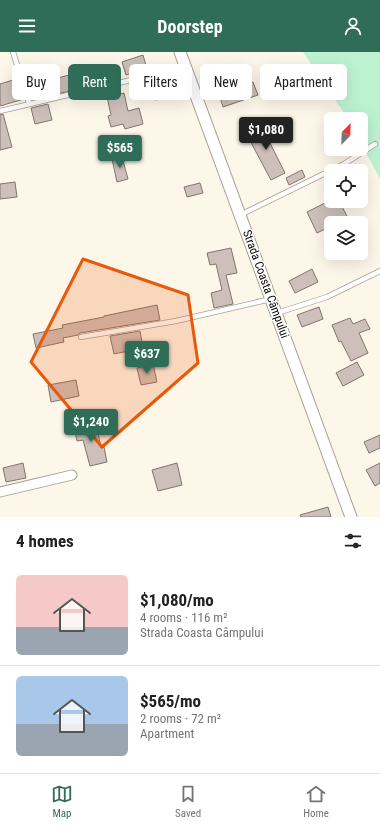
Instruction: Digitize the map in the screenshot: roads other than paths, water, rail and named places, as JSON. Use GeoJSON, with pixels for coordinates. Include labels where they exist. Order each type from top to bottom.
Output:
{"type":"FeatureCollection","features":[{"type":"Feature","properties":{"kind":"street","name":"Strada Coasta Câmpului"},"geometry":{"type":"LineString","coordinates":[[180,52],[185,64]]}},
{"type":"Feature","properties":{"kind":"street","name":"Strada Coasta Câmpului"},"geometry":{"type":"LineString","coordinates":[[192,83],[351,517]]}},
{"type":"Feature","properties":{"kind":"street"},"geometry":{"type":"LineString","coordinates":[[0,492],[72,475]]}},
{"type":"Feature","properties":{"kind":"lane"},"geometry":{"type":"LineString","coordinates":[[13,52],[29,103]]}},
{"type":"Feature","properties":{"kind":"lane"},"geometry":{"type":"LineString","coordinates":[[0,110],[129,80]]}},
{"type":"Feature","properties":{"kind":"lane"},"geometry":{"type":"LineString","coordinates":[[240,215],[344,164],[375,144]]}},
{"type":"Feature","properties":{"kind":"lane"},"geometry":{"type":"LineString","coordinates":[[276,313],[327,296],[380,271]]}},
{"type":"Feature","properties":{"kind":"lane"},"geometry":{"type":"LineString","coordinates":[[81,337],[176,321],[271,299]]}}]}
